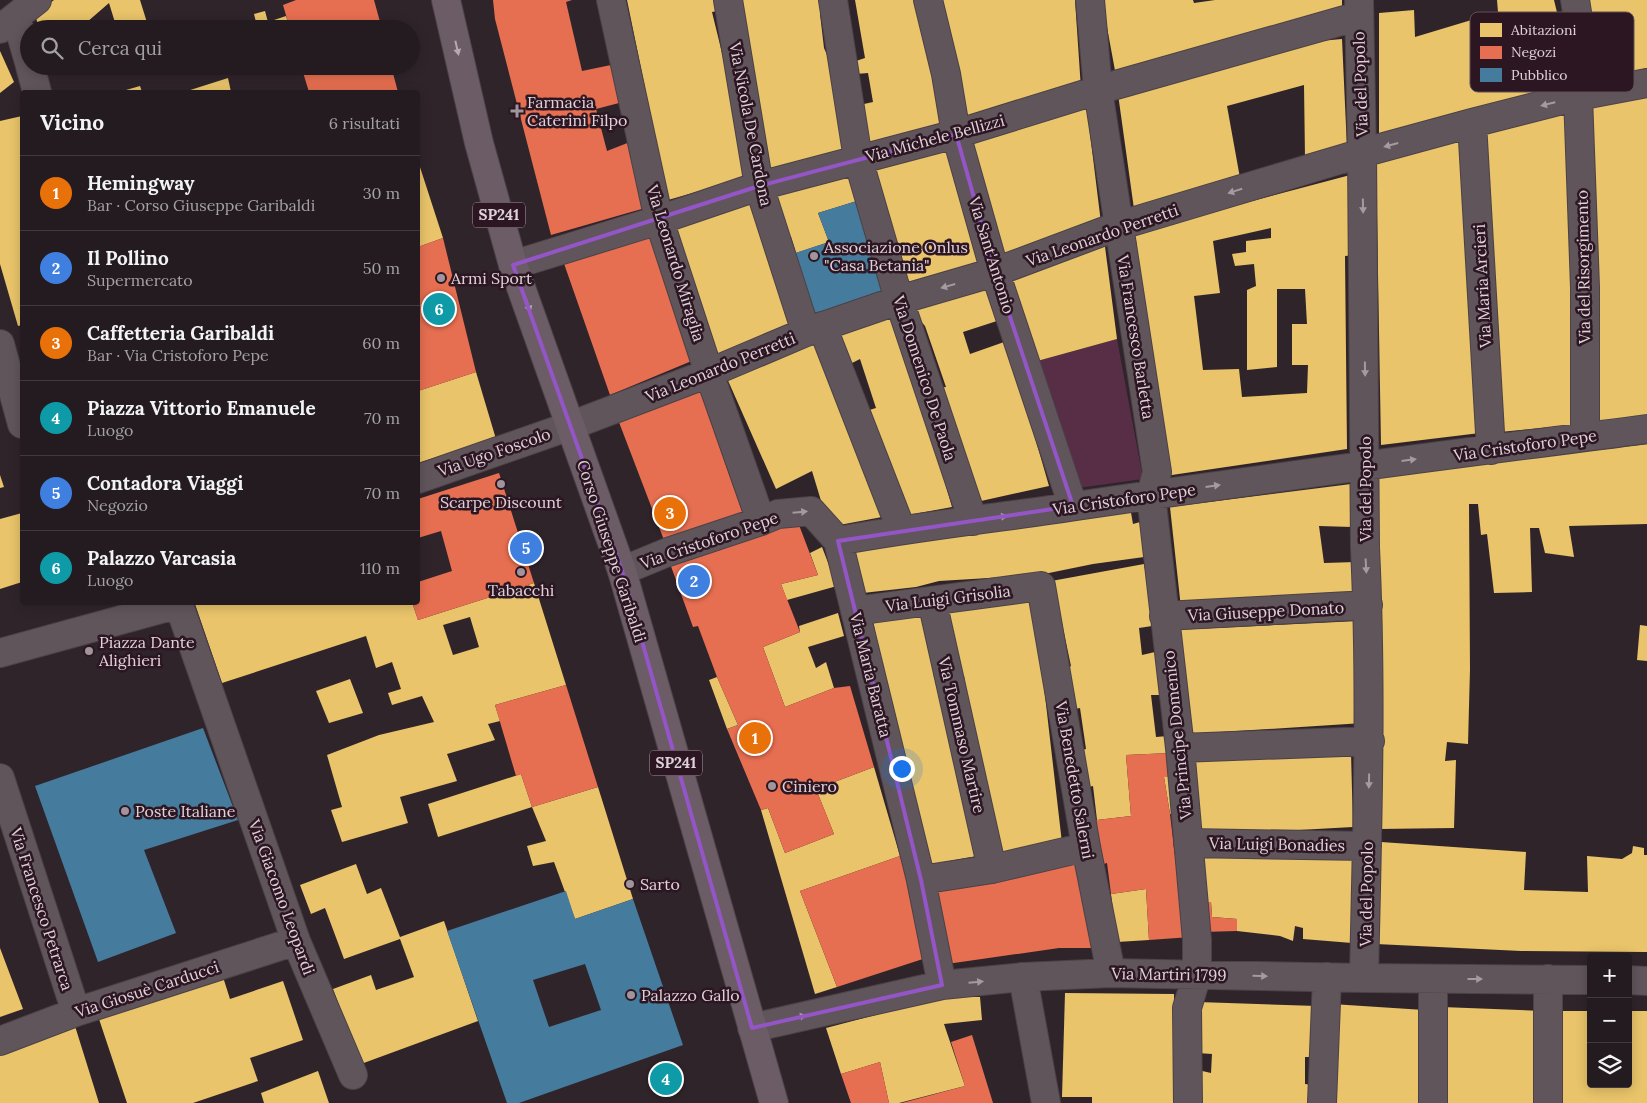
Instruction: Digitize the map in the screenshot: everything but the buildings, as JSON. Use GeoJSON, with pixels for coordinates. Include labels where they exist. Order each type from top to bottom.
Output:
{"type":"FeatureCollection","features":[{"type":"Feature","properties":{"kind":"main road","name":"Corso Giuseppe Garibaldi"},"geometry":{"type":"LineString","coordinates":[[446,0],[479,143],[513,265],[622,571],[774,1103]]}},
{"type":"Feature","properties":{"kind":"street"},"geometry":{"type":"LineString","coordinates":[[20,45],[8,23],[37,0]]}},
{"type":"Feature","properties":{"kind":"street","name":"Via Leonardo Miraglia"},"geometry":{"type":"LineString","coordinates":[[611,0],[659,220],[709,373],[761,521]]}},
{"type":"Feature","properties":{"kind":"street","name":"Via Nicola De Cardona"},"geometry":{"type":"LineString","coordinates":[[728,0],[759,186],[814,329],[901,529]]}},
{"type":"Feature","properties":{"kind":"street","name":"Via Domenico De Paola"},"geometry":{"type":"LineString","coordinates":[[833,0],[858,159],[899,300],[973,521]]}},
{"type":"Feature","properties":{"kind":"street","name":"Via Sant'Antonio"},"geometry":{"type":"LineString","coordinates":[[928,0],[946,74],[956,134],[995,272],[1073,506]]}},
{"type":"Feature","properties":{"kind":"street","name":"Via Francesco Barletta"},"geometry":{"type":"LineString","coordinates":[[1090,0],[1098,90],[1157,472],[1151,495]]}},
{"type":"Feature","properties":{"kind":"street","name":"Via Michele Bellizzi"},"geometry":{"type":"LineString","coordinates":[[513,265],[659,220],[759,186],[956,134],[1359,8]]}},
{"type":"Feature","properties":{"kind":"street","name":"Via del Popolo"},"geometry":{"type":"LineString","coordinates":[[1359,8],[1366,465],[1365,548],[1368,605],[1370,741],[1364,978]]}},
{"type":"Feature","properties":{"kind":"street"},"geometry":{"type":"LineString","coordinates":[[32,75],[36,90]]}},
{"type":"Feature","properties":{"kind":"street","name":"Via Leonardo Perretti"},"geometry":{"type":"LineString","coordinates":[[1634,85],[1647,83]]}},
{"type":"Feature","properties":{"kind":"street","name":"Via del Risorgimento"},"geometry":{"type":"LineString","coordinates":[[1584,92],[1585,437]]}},
{"type":"Feature","properties":{"kind":"street","name":"Via Leonardo Perretti"},"geometry":{"type":"LineString","coordinates":[[570,426],[709,373],[814,329],[899,300],[995,272],[1118,226],[1362,153],[1472,123],[1600,92]]}},
{"type":"Feature","properties":{"kind":"street","name":"Via Maria Arcieri"},"geometry":{"type":"LineString","coordinates":[[1472,123],[1491,450]]}},
{"type":"Feature","properties":{"kind":"street"},"geometry":{"type":"LineString","coordinates":[[6,345],[20,414]]}},
{"type":"Feature","properties":{"kind":"street","name":"Via Ugo Foscolo"},"geometry":{"type":"LineString","coordinates":[[420,478],[570,426]]}},
{"type":"Feature","properties":{"kind":"street","name":"Via Cristoforo Pepe"},"geometry":{"type":"LineString","coordinates":[[622,571],[668,552],[778,514],[811,511],[838,541],[901,529],[973,521],[1366,465],[1647,429]]}},
{"type":"Feature","properties":{"kind":"street","name":"Via Principe Domenico"},"geometry":{"type":"LineString","coordinates":[[1151,495],[1180,748],[1197,940],[1196,975],[1187,1008],[1188,1103]]}},
{"type":"Feature","properties":{"kind":"street","name":"Via Maria Baratta"},"geometry":{"type":"LineString","coordinates":[[838,541],[921,880],[942,985]]}},
{"type":"Feature","properties":{"kind":"street","name":"Via Luigi Grisolia"},"geometry":{"type":"LineString","coordinates":[[855,611],[1042,586]]}},
{"type":"Feature","properties":{"kind":"street","name":"Via Benedetto Salerni"},"geometry":{"type":"LineString","coordinates":[[1042,586],[1086,847],[1111,973]]}},
{"type":"Feature","properties":{"kind":"street","name":"Via Tommaso Martire"},"geometry":{"type":"LineString","coordinates":[[932,600],[992,868]]}},
{"type":"Feature","properties":{"kind":"street"},"geometry":{"type":"LineString","coordinates":[[0,653],[171,605]]}},
{"type":"Feature","properties":{"kind":"street","name":"Via Giacomo Leopardi"},"geometry":{"type":"LineString","coordinates":[[179,605],[296,942],[353,1076]]}},
{"type":"Feature","properties":{"kind":"street","name":"Via Giuseppe Donato"},"geometry":{"type":"LineString","coordinates":[[1164,616],[1368,605]]}},
{"type":"Feature","properties":{"kind":"street"},"geometry":{"type":"LineString","coordinates":[[1180,748],[1370,741]]}},
{"type":"Feature","properties":{"kind":"street","name":"Via Francesco Petrarca"},"geometry":{"type":"LineString","coordinates":[[0,778],[76,1012]]}},
{"type":"Feature","properties":{"kind":"street","name":"Via Luigi Bonadies"},"geometry":{"type":"LineString","coordinates":[[1188,843],[1367,846]]}},
{"type":"Feature","properties":{"kind":"street"},"geometry":{"type":"LineString","coordinates":[[921,880],[992,868],[1086,847]]}},
{"type":"Feature","properties":{"kind":"street","name":"Via Giosuè Carducci"},"geometry":{"type":"LineString","coordinates":[[0,1041],[76,1012],[296,942]]}},
{"type":"Feature","properties":{"kind":"street","name":"Via Martiri 1799"},"geometry":{"type":"LineString","coordinates":[[752,1028],[942,985],[1023,977],[1111,973],[1587,980]]}},
{"type":"Feature","properties":{"kind":"street"},"geometry":{"type":"LineString","coordinates":[[1023,977],[1046,1103]]}},
{"type":"Feature","properties":{"kind":"street"},"geometry":{"type":"LineString","coordinates":[[1322,1103],[1327,977]]}},
{"type":"Feature","properties":{"kind":"street"},"geometry":{"type":"LineString","coordinates":[[1433,979],[1433,1103]]}},
{"type":"Feature","properties":{"kind":"street"},"geometry":{"type":"LineString","coordinates":[[1548,979],[1548,1103]]}},
{"type":"Feature","properties":{"kind":"street"},"geometry":{"type":"LineString","coordinates":[[1632,980],[1647,981]]}},
{"type":"Feature","properties":{"kind":"highlighted area"},"geometry":{"type":"Polygon","coordinates":[[[956,134],[995,272],[1073,506],[838,541],[921,880],[942,985],[752,1028],[622,571],[513,265],[759,186],[956,134]]]}},
{"type":"Feature","properties":{"kind":"shaded area"},"geometry":{"type":"Polygon","coordinates":[[[1117,339],[1143,479],[1078,488],[1037,361],[1117,339]]]}},
{"type":"Feature","properties":{"kind":"place","name":"Farmacia Caterini Filpo"},"geometry":{"type":"Point","coordinates":[517,111]}},
{"type":"Feature","properties":{"kind":"place","name":"Associazione Onlus \"Casa Betania\""},"geometry":{"type":"Point","coordinates":[814,256]}},
{"type":"Feature","properties":{"kind":"place","name":"Armi Sport"},"geometry":{"type":"Point","coordinates":[441,278]}},
{"type":"Feature","properties":{"kind":"place","name":"Palazzo Varcasia"},"geometry":{"type":"Point","coordinates":[439,309]}},
{"type":"Feature","properties":{"kind":"place","name":"Scarpe Discount"},"geometry":{"type":"Point","coordinates":[501,484]}},
{"type":"Feature","properties":{"kind":"place","name":"Caffetteria Garibaldi"},"geometry":{"type":"Point","coordinates":[670,513]}},
{"type":"Feature","properties":{"kind":"place","name":"Contadora Viaggi"},"geometry":{"type":"Point","coordinates":[526,548]}},
{"type":"Feature","properties":{"kind":"place","name":"Tabacchi"},"geometry":{"type":"Point","coordinates":[521,572]}},
{"type":"Feature","properties":{"kind":"place","name":"Il Pollino"},"geometry":{"type":"Point","coordinates":[694,581]}},
{"type":"Feature","properties":{"kind":"place","name":"Piazza Dante Alighieri"},"geometry":{"type":"Point","coordinates":[89,651]}},
{"type":"Feature","properties":{"kind":"place","name":"Hemingway"},"geometry":{"type":"Point","coordinates":[755,738]}},
{"type":"Feature","properties":{"kind":"place","name":"Ciniero"},"geometry":{"type":"Point","coordinates":[772,786]}},
{"type":"Feature","properties":{"kind":"place","name":"Poste Italiane"},"geometry":{"type":"Point","coordinates":[125,811]}},
{"type":"Feature","properties":{"kind":"place","name":"Sarto"},"geometry":{"type":"Point","coordinates":[630,884]}},
{"type":"Feature","properties":{"kind":"place","name":"Palazzo Gallo"},"geometry":{"type":"Point","coordinates":[631,995]}},
{"type":"Feature","properties":{"kind":"place","name":"Piazza Vittorio Emanuele"},"geometry":{"type":"Point","coordinates":[666,1079]}}]}
